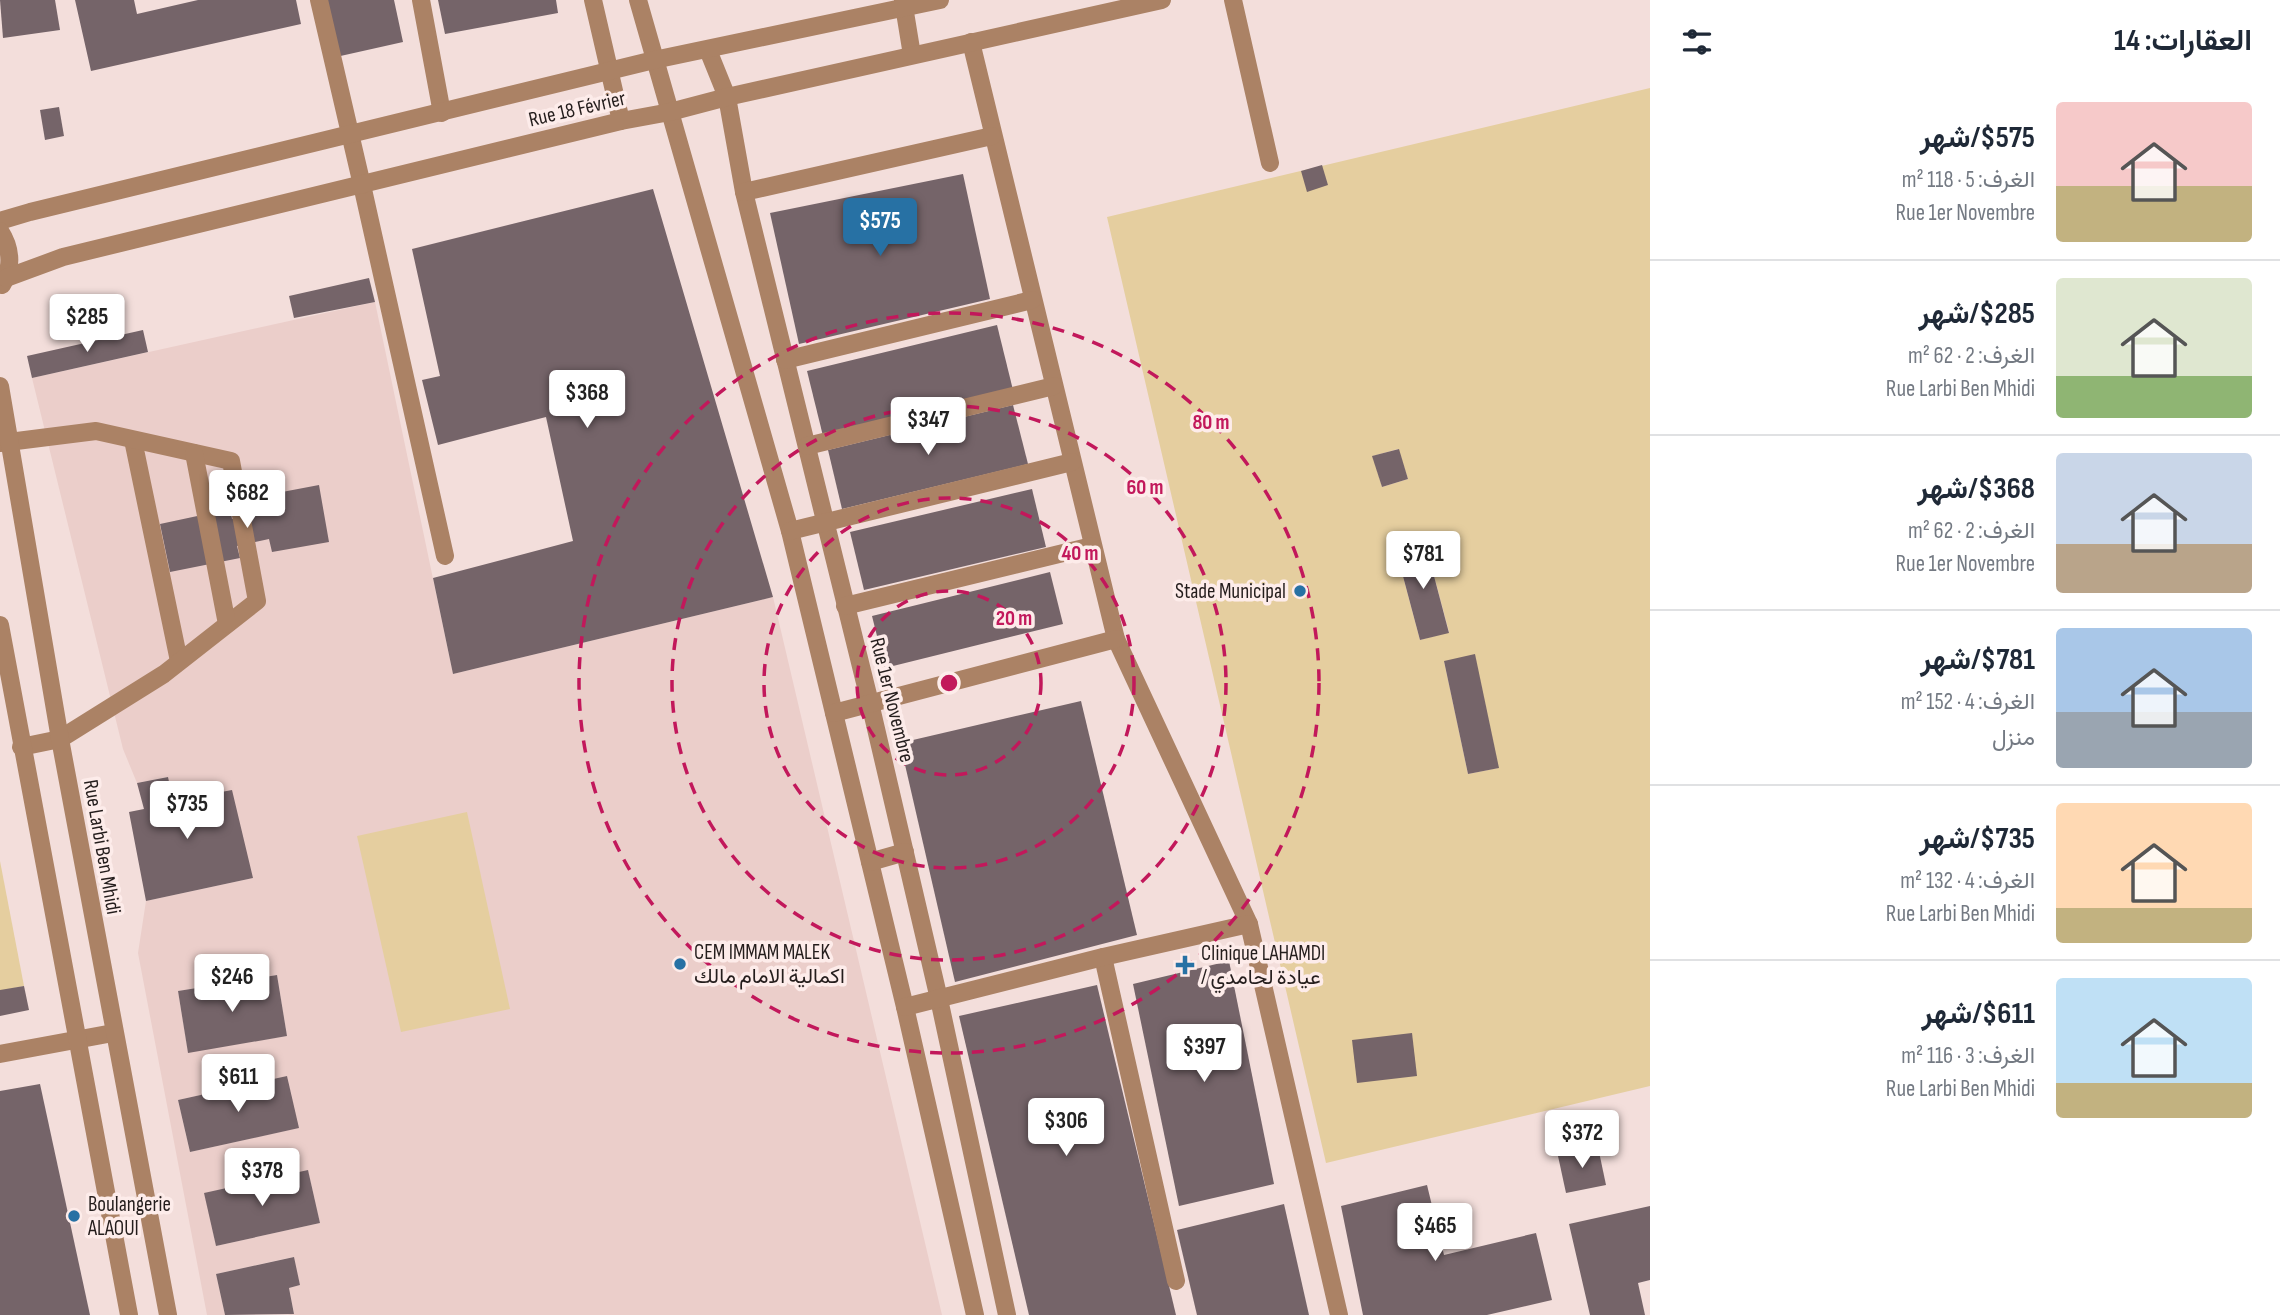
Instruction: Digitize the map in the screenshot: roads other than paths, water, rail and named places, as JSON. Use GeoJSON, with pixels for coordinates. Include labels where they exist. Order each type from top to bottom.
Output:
{"type":"FeatureCollection","features":[{"type":"Feature","properties":{"kind":"street"},"geometry":{"type":"LineString","coordinates":[[319,0],[445,555]]}},
{"type":"Feature","properties":{"kind":"street"},"geometry":{"type":"LineString","coordinates":[[421,0],[442,113]]}},
{"type":"Feature","properties":{"kind":"street"},"geometry":{"type":"LineString","coordinates":[[593,0],[621,121]]}},
{"type":"Feature","properties":{"kind":"street"},"geometry":{"type":"LineString","coordinates":[[638,0],[789,531],[905,1007],[975,1315]]}},
{"type":"Feature","properties":{"kind":"street","name":"Rue 18 Février"},"geometry":{"type":"LineString","coordinates":[[0,221],[44,208],[654,61],[903,4],[940,0]]}},
{"type":"Feature","properties":{"kind":"street","name":"Rue 18 Février"},"geometry":{"type":"LineString","coordinates":[[3,283],[62,257],[621,121],[1162,0]]}},
{"type":"Feature","properties":{"kind":"street"},"geometry":{"type":"LineString","coordinates":[[1233,0],[1270,163]]}},
{"type":"Feature","properties":{"kind":"street"},"geometry":{"type":"LineString","coordinates":[[903,4],[912,55]]}},
{"type":"Feature","properties":{"kind":"street"},"geometry":{"type":"LineString","coordinates":[[971,42],[1116,639],[1249,924],[1339,1315]]}},
{"type":"Feature","properties":{"kind":"street","name":"Rue 1er Novembre"},"geometry":{"type":"LineString","coordinates":[[708,50],[727,97],[744,192],[905,852],[1007,1315]]}},
{"type":"Feature","properties":{"kind":"street"},"geometry":{"type":"LineString","coordinates":[[744,192],[992,136]]}},
{"type":"Feature","properties":{"kind":"street"},"geometry":{"type":"LineString","coordinates":[[0,231],[10,254],[10,266],[3,283]]}},
{"type":"Feature","properties":{"kind":"street"},"geometry":{"type":"LineString","coordinates":[[785,360],[1032,300]]}},
{"type":"Feature","properties":{"kind":"street","name":"Rue Larbi Ben Mhidi"},"geometry":{"type":"LineString","coordinates":[[0,386],[4,442],[168,1315]]}},
{"type":"Feature","properties":{"kind":"street"},"geometry":{"type":"LineString","coordinates":[[807,446],[1054,386]]}},
{"type":"Feature","properties":{"kind":"street"},"geometry":{"type":"LineString","coordinates":[[4,442],[96,431],[231,461],[257,601],[164,674],[60,739],[21,747]]}},
{"type":"Feature","properties":{"kind":"street"},"geometry":{"type":"LineString","coordinates":[[133,440],[179,661]]}},
{"type":"Feature","properties":{"kind":"street"},"geometry":{"type":"LineString","coordinates":[[194,453],[227,624]]}},
{"type":"Feature","properties":{"kind":"street"},"geometry":{"type":"LineString","coordinates":[[789,531],[1072,462]]}},
{"type":"Feature","properties":{"kind":"street"},"geometry":{"type":"LineString","coordinates":[[845,606],[1092,546]]}},
{"type":"Feature","properties":{"kind":"street"},"geometry":{"type":"LineString","coordinates":[[0,625],[129,1315]]}},
{"type":"Feature","properties":{"kind":"street"},"geometry":{"type":"LineString","coordinates":[[834,713],[1116,639]]}},
{"type":"Feature","properties":{"kind":"street"},"geometry":{"type":"LineString","coordinates":[[870,862],[905,852]]}},
{"type":"Feature","properties":{"kind":"street"},"geometry":{"type":"LineString","coordinates":[[905,1007],[1103,957],[1249,924]]}},
{"type":"Feature","properties":{"kind":"street"},"geometry":{"type":"LineString","coordinates":[[1103,957],[1176,1281]]}},
{"type":"Feature","properties":{"kind":"street"},"geometry":{"type":"LineString","coordinates":[[0,1054],[113,1033]]}},
{"type":"Feature","properties":{"kind":"place","name":"Stade Municipal"},"geometry":{"type":"Point","coordinates":[1300,591]}},
{"type":"Feature","properties":{"kind":"place","name":"CEM IMMAM MALEK اكمالية الامام مالك"},"geometry":{"type":"Point","coordinates":[680,964]}},
{"type":"Feature","properties":{"kind":"place","name":"Clinique LAHAMDI / عيادة لحامدي"},"geometry":{"type":"Point","coordinates":[1185,965]}},
{"type":"Feature","properties":{"kind":"place","name":"Boulangerie ALAOUI"},"geometry":{"type":"Point","coordinates":[74,1216]}}]}
